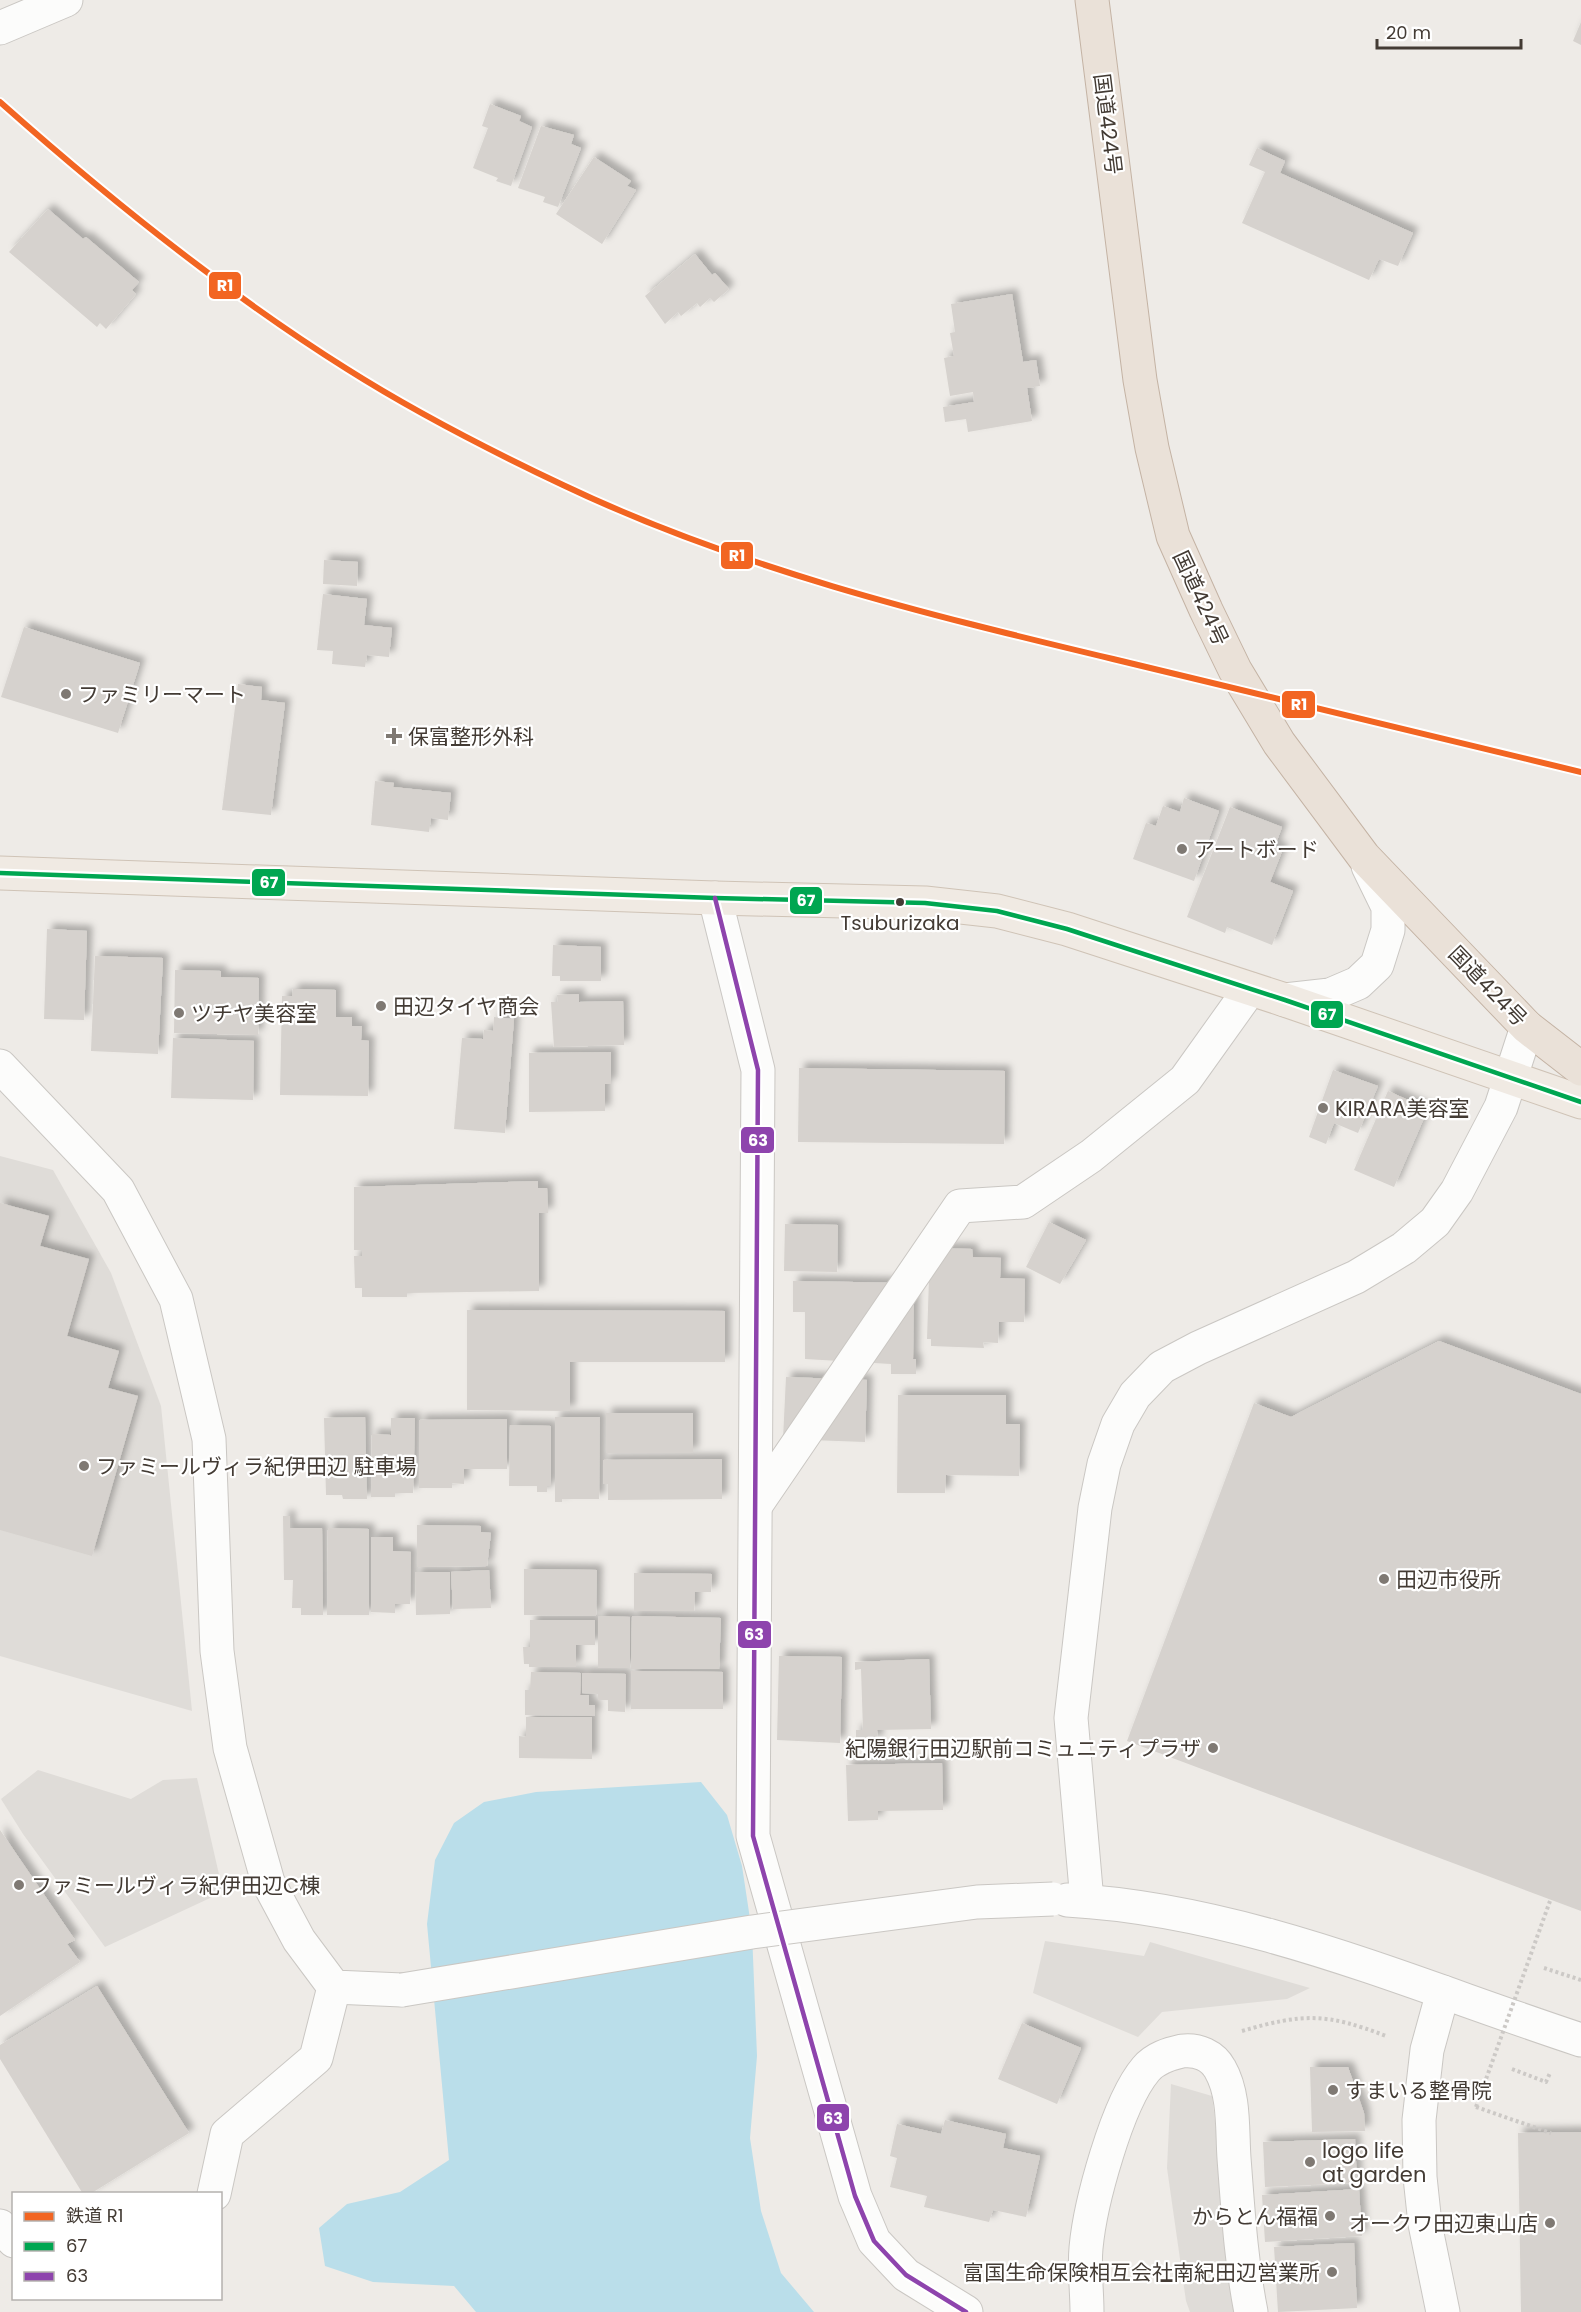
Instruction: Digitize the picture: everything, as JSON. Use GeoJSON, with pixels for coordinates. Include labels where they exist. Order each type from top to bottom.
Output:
{"type":"FeatureCollection","features":[{"type":"Feature","properties":{"kind":"highway","name":"国道424号"},"geometry":{"type":"LineString","coordinates":[[1092,0],[1140,380],[1152,448],[1173,536],[1206,610],[1235,670],[1280,743],[1364,857],[1527,1027],[1581,1069]]}},
{"type":"Feature","properties":{"kind":"main road"},"geometry":{"type":"LineString","coordinates":[[0,873],[715,898],[925,903],[997,911],[1067,929],[1285,1000],[1581,1102]]}},
{"type":"Feature","properties":{"kind":"street"},"geometry":{"type":"LineString","coordinates":[[0,28],[66,0]]}},
{"type":"Feature","properties":{"kind":"street"},"geometry":{"type":"LineString","coordinates":[[1285,1000],[1330,995],[1358,983],[1377,965],[1388,930],[1388,907],[1364,857]]}},
{"type":"Feature","properties":{"kind":"street"},"geometry":{"type":"LineString","coordinates":[[715,898],[758,1070],[753,1836],[855,2196],[874,2241],[906,2275],[966,2312]]}},
{"type":"Feature","properties":{"kind":"street"},"geometry":{"type":"LineString","coordinates":[[756,1505],[960,1206],[1023,1202],[1091,1156],[1185,1080],[1250,989]]}},
{"type":"Feature","properties":{"kind":"street"},"geometry":{"type":"LineString","coordinates":[[1087,1901],[1071,1718],[1095,1508],[1104,1464],[1118,1424],[1135,1395],[1162,1367],[1198,1348],[1356,1277],[1404,1248],[1427,1228],[1457,1191],[1501,1107],[1527,1027]]}},
{"type":"Feature","properties":{"kind":"street"},"geometry":{"type":"LineString","coordinates":[[0,1066],[118,1190],[176,1299],[209,1439],[217,1651],[230,1748],[268,1882],[299,1940],[334,1987]]}},
{"type":"Feature","properties":{"kind":"street"},"geometry":{"type":"LineString","coordinates":[[334,1987],[402,1990],[764,1930],[976,1902],[1053,1899],[1156,1910],[1292,1941],[1581,2040]]}},
{"type":"Feature","properties":{"kind":"street"},"geometry":{"type":"LineString","coordinates":[[214,2192],[227,2134],[316,2058],[334,1987]]}},
{"type":"Feature","properties":{"kind":"street"},"geometry":{"type":"LineString","coordinates":[[1443,1992],[1427,2050],[1419,2120],[1420,2177],[1431,2260],[1443,2312]]}},
{"type":"Feature","properties":{"kind":"street"},"geometry":{"type":"LineString","coordinates":[[1086,2312],[1086,2250],[1092,2208],[1113,2136],[1137,2082],[1148,2067],[1167,2054],[1188,2050],[1208,2055],[1220,2068],[1229,2091],[1239,2226],[1251,2312]]}},
{"type":"Feature","properties":{"kind":"street"},"geometry":{"type":"LineString","coordinates":[[0,2226],[12,2239]]}},
{"type":"Feature","properties":{"kind":"path"},"geometry":{"type":"LineString","coordinates":[[1550,1901],[1476,2107],[1551,2133]]}},
{"type":"Feature","properties":{"kind":"path"},"geometry":{"type":"LineString","coordinates":[[1544,1968],[1581,1980]]}},
{"type":"Feature","properties":{"kind":"path"},"geometry":{"type":"LineString","coordinates":[[1188,2050],[1244,2030],[1289,2019],[1322,2016],[1359,2025],[1427,2050]]}},
{"type":"Feature","properties":{"kind":"shaded area","name":"ファミールヴィラ紀伊田辺 駐車場"},"geometry":{"type":"Polygon","coordinates":[[[0,1156],[53,1170],[111,1273],[161,1406],[192,1711],[0,1656],[0,1156]]]}},
{"type":"Feature","properties":{"kind":"shaded area"},"geometry":{"type":"Polygon","coordinates":[[[38,1770],[131,1799],[163,1780],[197,1778],[223,1892],[105,1947],[23,1834],[1,1799],[38,1770]]]}},
{"type":"Feature","properties":{"kind":"shaded area"},"geometry":{"type":"Polygon","coordinates":[[[1045,1941],[1144,1956],[1150,1942],[1310,1988],[1287,1999],[1162,2012],[1138,2037],[1033,1993],[1045,1941]]]}},
{"type":"Feature","properties":{"kind":"shaded area"},"geometry":{"type":"Polygon","coordinates":[[[1171,2084],[1212,2096],[1238,2312],[1190,2312],[1186,2301],[1167,2168],[1171,2084]]]}},
{"type":"Feature","properties":{"kind":"water"},"geometry":{"type":"Polygon","coordinates":[[[701,1782],[727,1815],[742,1866],[752,1932],[757,2056],[750,2138],[761,2211],[781,2273],[814,2312],[476,2312],[454,2286],[373,2282],[325,2266],[319,2228],[347,2204],[400,2192],[449,2160],[427,1924],[435,1860],[454,1823],[484,1802],[536,1792],[701,1782]]]}},
{"type":"Feature","properties":{"kind":"building"},"geometry":{"type":"Polygon","coordinates":[[[1581,22],[1581,45],[1573,41],[1581,22]]]}},
{"type":"Feature","properties":{"kind":"building"},"geometry":{"type":"Polygon","coordinates":[[[490,104],[521,116],[519,121],[532,127],[511,186],[496,181],[498,178],[473,168],[488,128],[482,126],[490,104]]]}},
{"type":"Feature","properties":{"kind":"building"},"geometry":{"type":"Polygon","coordinates":[[[541,126],[574,135],[571,144],[581,148],[558,207],[543,202],[545,197],[518,188],[541,126]]]}},
{"type":"Feature","properties":{"kind":"building"},"geometry":{"type":"Polygon","coordinates":[[[1257,148],[1285,161],[1280,173],[1413,233],[1398,266],[1379,259],[1369,280],[1242,223],[1265,172],[1249,165],[1257,148]]]}},
{"type":"Feature","properties":{"kind":"building"},"geometry":{"type":"Polygon","coordinates":[[[594,157],[631,181],[627,186],[636,190],[602,244],[556,214],[594,157]]]}},
{"type":"Feature","properties":{"kind":"building"},"geometry":{"type":"Polygon","coordinates":[[[48,209],[83,239],[86,237],[139,282],[132,290],[136,294],[106,329],[100,323],[97,327],[9,252],[48,209]]]}},
{"type":"Feature","properties":{"kind":"building"},"geometry":{"type":"Polygon","coordinates":[[[695,254],[712,275],[715,273],[729,289],[714,302],[710,298],[700,307],[697,303],[681,316],[678,312],[665,324],[645,296],[695,254]]]}},
{"type":"Feature","properties":{"kind":"building"},"geometry":{"type":"Polygon","coordinates":[[[1012,294],[1023,362],[1036,360],[1040,386],[1027,388],[1032,421],[968,432],[966,419],[945,422],[943,407],[974,402],[973,392],[950,396],[944,358],[954,356],[950,333],[955,332],[951,304],[1012,294]]]}},
{"type":"Feature","properties":{"kind":"building"},"geometry":{"type":"Polygon","coordinates":[[[324,560],[358,562],[357,586],[323,584],[324,560]]]}},
{"type":"Feature","properties":{"kind":"building"},"geometry":{"type":"Polygon","coordinates":[[[323,594],[367,599],[364,625],[392,628],[389,657],[367,655],[365,667],[332,664],[333,651],[317,650],[323,594]]]}},
{"type":"Feature","properties":{"kind":"building"},"geometry":{"type":"Polygon","coordinates":[[[24,627],[140,663],[118,733],[1,697],[24,627]]]}},
{"type":"Feature","properties":{"kind":"building"},"geometry":{"type":"Polygon","coordinates":[[[238,684],[262,687],[261,700],[285,703],[271,815],[222,810],[238,684]]]}},
{"type":"Feature","properties":{"kind":"building"},"geometry":{"type":"Polygon","coordinates":[[[375,781],[394,783],[393,787],[451,793],[448,820],[431,818],[429,832],[371,825],[375,781]]]}},
{"type":"Feature","properties":{"kind":"building"},"geometry":{"type":"Polygon","coordinates":[[[1184,798],[1219,811],[1194,881],[1133,859],[1146,823],[1156,826],[1163,806],[1180,812],[1184,798]]]}},
{"type":"Feature","properties":{"kind":"building"},"geometry":{"type":"Polygon","coordinates":[[[1230,807],[1282,827],[1275,846],[1283,849],[1270,882],[1293,891],[1272,945],[1227,927],[1225,933],[1187,917],[1230,807]]]}},
{"type":"Feature","properties":{"kind":"building"},"geometry":{"type":"Polygon","coordinates":[[[47,929],[87,931],[84,1020],[44,1019],[47,929]]]}},
{"type":"Feature","properties":{"kind":"building"},"geometry":{"type":"Polygon","coordinates":[[[553,945],[601,947],[601,981],[560,981],[560,976],[552,976],[553,945]]]}},
{"type":"Feature","properties":{"kind":"building"},"geometry":{"type":"Polygon","coordinates":[[[95,956],[163,958],[158,1054],[91,1051],[95,956]]]}},
{"type":"Feature","properties":{"kind":"building"},"geometry":{"type":"Polygon","coordinates":[[[175,970],[221,971],[221,977],[259,978],[258,1035],[174,1033],[175,970]]]}},
{"type":"Feature","properties":{"kind":"building"},"geometry":{"type":"Polygon","coordinates":[[[293,989],[336,990],[336,1017],[352,1017],[352,1026],[362,1026],[361,1040],[369,1041],[368,1096],[280,1095],[282,996],[292,996],[293,989]]]}},
{"type":"Feature","properties":{"kind":"building"},"geometry":{"type":"Polygon","coordinates":[[[579,994],[579,1002],[623,1001],[624,1045],[554,1047],[551,1002],[558,1002],[557,995],[579,994]]]}},
{"type":"Feature","properties":{"kind":"building"},"geometry":{"type":"Polygon","coordinates":[[[494,1017],[514,1019],[505,1133],[454,1129],[462,1038],[483,1039],[484,1030],[493,1031],[494,1017]]]}},
{"type":"Feature","properties":{"kind":"building"},"geometry":{"type":"Polygon","coordinates":[[[173,1038],[254,1041],[253,1100],[171,1098],[173,1038]]]}},
{"type":"Feature","properties":{"kind":"building"},"geometry":{"type":"Polygon","coordinates":[[[611,1052],[611,1084],[605,1084],[605,1111],[529,1112],[529,1053],[611,1052]]]}},
{"type":"Feature","properties":{"kind":"building"},"geometry":{"type":"Polygon","coordinates":[[[799,1068],[1005,1071],[1004,1144],[798,1142],[799,1068]]]}},
{"type":"Feature","properties":{"kind":"building"},"geometry":{"type":"Polygon","coordinates":[[[1333,1070],[1378,1086],[1358,1133],[1334,1123],[1326,1144],[1309,1137],[1333,1070]]]}},
{"type":"Feature","properties":{"kind":"building"},"geometry":{"type":"Polygon","coordinates":[[[1388,1091],[1428,1109],[1394,1187],[1354,1170],[1388,1091]]]}},
{"type":"Feature","properties":{"kind":"building"},"geometry":{"type":"Polygon","coordinates":[[[538,1181],[538,1188],[547,1188],[548,1213],[539,1213],[539,1291],[407,1293],[407,1297],[362,1297],[362,1288],[355,1288],[354,1256],[362,1256],[362,1250],[354,1250],[354,1187],[538,1181]]]}},
{"type":"Feature","properties":{"kind":"building"},"geometry":{"type":"Polygon","coordinates":[[[0,1203],[49,1216],[40,1246],[89,1259],[67,1336],[119,1351],[108,1388],[138,1396],[92,1556],[0,1530],[0,1203]]]}},
{"type":"Feature","properties":{"kind":"building"},"geometry":{"type":"Polygon","coordinates":[[[1049,1222],[1086,1240],[1060,1284],[1026,1267],[1049,1222]]]}},
{"type":"Feature","properties":{"kind":"building"},"geometry":{"type":"Polygon","coordinates":[[[785,1224],[838,1225],[837,1272],[784,1271],[785,1224]]]}},
{"type":"Feature","properties":{"kind":"building"},"geometry":{"type":"Polygon","coordinates":[[[930,1248],[972,1249],[973,1257],[1001,1258],[1000,1278],[1025,1279],[1024,1322],[999,1322],[998,1343],[983,1342],[984,1348],[931,1346],[931,1339],[927,1339],[930,1248]]]}},
{"type":"Feature","properties":{"kind":"building"},"geometry":{"type":"Polygon","coordinates":[[[793,1281],[914,1283],[913,1359],[916,1359],[916,1374],[891,1374],[891,1364],[805,1359],[805,1312],[793,1312],[793,1281]]]}},
{"type":"Feature","properties":{"kind":"building"},"geometry":{"type":"Polygon","coordinates":[[[467,1310],[725,1311],[725,1362],[570,1362],[570,1411],[467,1410],[467,1310]]]}},
{"type":"Feature","properties":{"kind":"building","name":"田辺市役所"},"geometry":{"type":"Polygon","coordinates":[[[1439,1341],[1581,1394],[1581,1911],[1127,1741],[1254,1403],[1291,1417],[1439,1341]]]}},
{"type":"Feature","properties":{"kind":"building"},"geometry":{"type":"Polygon","coordinates":[[[786,1377],[867,1380],[865,1442],[783,1439],[786,1377]]]}},
{"type":"Feature","properties":{"kind":"building"},"geometry":{"type":"Polygon","coordinates":[[[898,1395],[1006,1395],[1006,1424],[1020,1424],[1019,1476],[946,1475],[945,1493],[897,1493],[898,1395]]]}},
{"type":"Feature","properties":{"kind":"building"},"geometry":{"type":"Polygon","coordinates":[[[606,1413],[693,1413],[693,1453],[606,1453],[606,1413]]]}},
{"type":"Feature","properties":{"kind":"building"},"geometry":{"type":"Polygon","coordinates":[[[365,1417],[367,1499],[343,1499],[342,1495],[326,1495],[324,1418],[365,1417]]]}},
{"type":"Feature","properties":{"kind":"building"},"geometry":{"type":"Polygon","coordinates":[[[555,1417],[600,1417],[599,1499],[562,1499],[562,1502],[555,1502],[555,1417]]]}},
{"type":"Feature","properties":{"kind":"building"},"geometry":{"type":"Polygon","coordinates":[[[391,1418],[415,1418],[413,1493],[395,1493],[395,1497],[371,1497],[372,1434],[391,1435],[391,1418]]]}},
{"type":"Feature","properties":{"kind":"building"},"geometry":{"type":"Polygon","coordinates":[[[507,1419],[507,1469],[464,1469],[464,1484],[452,1483],[452,1488],[419,1488],[419,1420],[507,1419]]]}},
{"type":"Feature","properties":{"kind":"building"},"geometry":{"type":"Polygon","coordinates":[[[510,1425],[551,1426],[551,1486],[547,1486],[547,1492],[537,1492],[537,1486],[509,1486],[510,1425]]]}},
{"type":"Feature","properties":{"kind":"building"},"geometry":{"type":"Polygon","coordinates":[[[722,1459],[722,1499],[608,1500],[608,1484],[603,1484],[603,1460],[722,1459]]]}},
{"type":"Feature","properties":{"kind":"building"},"geometry":{"type":"Polygon","coordinates":[[[283,1516],[290,1516],[290,1528],[322,1528],[323,1615],[301,1615],[301,1608],[292,1608],[293,1580],[284,1580],[283,1516]]]}},
{"type":"Feature","properties":{"kind":"building"},"geometry":{"type":"Polygon","coordinates":[[[417,1525],[481,1526],[481,1532],[491,1533],[487,1566],[417,1567],[417,1525]]]}},
{"type":"Feature","properties":{"kind":"building"},"geometry":{"type":"Polygon","coordinates":[[[328,1528],[369,1529],[369,1615],[327,1615],[328,1528]]]}},
{"type":"Feature","properties":{"kind":"building"},"geometry":{"type":"Polygon","coordinates":[[[371,1537],[393,1537],[393,1551],[411,1552],[410,1604],[395,1604],[395,1613],[371,1612],[371,1537]]]}},
{"type":"Feature","properties":{"kind":"building"},"geometry":{"type":"Polygon","coordinates":[[[524,1569],[597,1570],[596,1616],[524,1615],[524,1569]]]}},
{"type":"Feature","properties":{"kind":"building"},"geometry":{"type":"Polygon","coordinates":[[[489,1570],[491,1608],[453,1609],[451,1572],[489,1570]]]}},
{"type":"Feature","properties":{"kind":"building"},"geometry":{"type":"Polygon","coordinates":[[[415,1572],[450,1572],[450,1614],[416,1615],[415,1572]]]}},
{"type":"Feature","properties":{"kind":"building"},"geometry":{"type":"Polygon","coordinates":[[[634,1573],[712,1574],[711,1592],[695,1592],[694,1611],[634,1611],[634,1573]]]}},
{"type":"Feature","properties":{"kind":"building"},"geometry":{"type":"Polygon","coordinates":[[[598,1616],[630,1617],[630,1668],[598,1668],[598,1616]]]}},
{"type":"Feature","properties":{"kind":"building"},"geometry":{"type":"Polygon","coordinates":[[[632,1616],[721,1618],[719,1669],[631,1669],[632,1616]]]}},
{"type":"Feature","properties":{"kind":"building"},"geometry":{"type":"Polygon","coordinates":[[[530,1620],[595,1620],[595,1645],[576,1645],[576,1667],[529,1667],[529,1664],[524,1664],[523,1647],[530,1647],[530,1620]]]}},
{"type":"Feature","properties":{"kind":"building"},"geometry":{"type":"Polygon","coordinates":[[[779,1656],[842,1657],[840,1743],[777,1740],[779,1656]]]}},
{"type":"Feature","properties":{"kind":"building"},"geometry":{"type":"Polygon","coordinates":[[[929,1659],[931,1729],[877,1730],[878,1741],[856,1741],[856,1730],[863,1730],[861,1669],[855,1670],[855,1662],[929,1659]]]}},
{"type":"Feature","properties":{"kind":"building"},"geometry":{"type":"Polygon","coordinates":[[[631,1671],[723,1672],[723,1709],[631,1709],[631,1671]]]}},
{"type":"Feature","properties":{"kind":"building"},"geometry":{"type":"Polygon","coordinates":[[[531,1672],[581,1673],[580,1695],[589,1695],[589,1705],[595,1705],[595,1716],[525,1715],[525,1690],[530,1690],[531,1672]]]}},
{"type":"Feature","properties":{"kind":"building"},"geometry":{"type":"Polygon","coordinates":[[[582,1673],[626,1674],[625,1712],[608,1711],[608,1700],[598,1700],[598,1694],[582,1693],[582,1673]]]}},
{"type":"Feature","properties":{"kind":"building"},"geometry":{"type":"Polygon","coordinates":[[[526,1717],[592,1717],[592,1759],[519,1758],[519,1736],[526,1737],[526,1717]]]}},
{"type":"Feature","properties":{"kind":"building"},"geometry":{"type":"Polygon","coordinates":[[[942,1763],[943,1810],[878,1811],[878,1820],[848,1821],[846,1765],[942,1763]]]}},
{"type":"Feature","properties":{"kind":"building","name":"ファミールヴィラ紀伊田辺C棟"},"geometry":{"type":"Polygon","coordinates":[[[0,1830],[75,1940],[67,1944],[80,1962],[0,2016],[0,1830]]]}},
{"type":"Feature","properties":{"kind":"building"},"geometry":{"type":"Polygon","coordinates":[[[97,1986],[189,2133],[93,2192],[82,2192],[0,2059],[0,2045],[97,1986]]]}},
{"type":"Feature","properties":{"kind":"building"},"geometry":{"type":"Polygon","coordinates":[[[1022,2023],[1081,2048],[1057,2104],[998,2079],[1022,2023]]]}},
{"type":"Feature","properties":{"kind":"building","name":"すまいる整骨院"},"geometry":{"type":"Polygon","coordinates":[[[1310,2067],[1348,2067],[1364,2113],[1365,2131],[1312,2132],[1310,2067]]]}},
{"type":"Feature","properties":{"kind":"building"},"geometry":{"type":"Polygon","coordinates":[[[945,2120],[1006,2134],[1003,2148],[1040,2156],[1026,2217],[993,2210],[989,2222],[924,2207],[927,2196],[890,2187],[897,2158],[890,2156],[897,2124],[941,2134],[945,2120]]]}},
{"type":"Feature","properties":{"kind":"building","name":"オークワ田辺東山店"},"geometry":{"type":"Polygon","coordinates":[[[1581,2132],[1581,2312],[1521,2312],[1518,2133],[1581,2132]]]}},
{"type":"Feature","properties":{"kind":"building","name":"logo life at garden"},"geometry":{"type":"Polygon","coordinates":[[[1355,2139],[1357,2183],[1265,2187],[1263,2142],[1355,2139]]]}},
{"type":"Feature","properties":{"kind":"building"},"geometry":{"type":"Polygon","coordinates":[[[1359,2189],[1362,2236],[1265,2242],[1262,2195],[1359,2189]]]}},
{"type":"Feature","properties":{"kind":"building"},"geometry":{"type":"Polygon","coordinates":[[[1354,2243],[1357,2308],[1278,2312],[1274,2247],[1354,2243]]]}},
{"type":"Feature","properties":{"kind":"rail line","name":"R1"},"geometry":{"type":"LineString","coordinates":[[0,102],[168,243],[301,339],[373,385],[453,430],[535,472],[629,514],[764,565],[902,606],[1581,772]]}},
{"type":"Feature","properties":{"kind":"transit line","name":"67"},"geometry":{"type":"LineString","coordinates":[[0,873],[715,898],[925,903],[997,911],[1067,929],[1285,1000],[1581,1102]]}},
{"type":"Feature","properties":{"kind":"transit line","name":"63"},"geometry":{"type":"LineString","coordinates":[[715,898],[758,1070],[753,1836],[855,2196],[874,2241],[906,2275],[966,2312]]}},
{"type":"Feature","properties":{"kind":"place","name":"ファミリーマート"},"geometry":{"type":"Point","coordinates":[66,694]}},
{"type":"Feature","properties":{"kind":"place","name":"保富整形外科"},"geometry":{"type":"Point","coordinates":[394,736]}},
{"type":"Feature","properties":{"kind":"place","name":"アートボード"},"geometry":{"type":"Point","coordinates":[1182,849]}},
{"type":"Feature","properties":{"kind":"place","name":"Tsuburizaka"},"geometry":{"type":"Point","coordinates":[900,902]}},
{"type":"Feature","properties":{"kind":"place","name":"田辺タイヤ商会"},"geometry":{"type":"Point","coordinates":[381,1006]}},
{"type":"Feature","properties":{"kind":"place","name":"ツチヤ美容室"},"geometry":{"type":"Point","coordinates":[179,1013]}},
{"type":"Feature","properties":{"kind":"place","name":"KIRARA美容室"},"geometry":{"type":"Point","coordinates":[1323,1108]}},
{"type":"Feature","properties":{"kind":"place","name":"ファミールヴィラ紀伊田辺 駐車場"},"geometry":{"type":"Point","coordinates":[84,1466]}},
{"type":"Feature","properties":{"kind":"place","name":"田辺市役所"},"geometry":{"type":"Point","coordinates":[1384,1579]}},
{"type":"Feature","properties":{"kind":"place","name":"紀陽銀行田辺駅前コミュニティプラザ"},"geometry":{"type":"Point","coordinates":[1213,1748]}},
{"type":"Feature","properties":{"kind":"place","name":"ファミールヴィラ紀伊田辺C棟"},"geometry":{"type":"Point","coordinates":[19,1885]}},
{"type":"Feature","properties":{"kind":"place","name":"すまいる整骨院"},"geometry":{"type":"Point","coordinates":[1333,2090]}},
{"type":"Feature","properties":{"kind":"place","name":"logo life at garden"},"geometry":{"type":"Point","coordinates":[1310,2162]}},
{"type":"Feature","properties":{"kind":"place","name":"からとん福福"},"geometry":{"type":"Point","coordinates":[1330,2216]}},
{"type":"Feature","properties":{"kind":"place","name":"オークワ田辺東山店"},"geometry":{"type":"Point","coordinates":[1550,2223]}},
{"type":"Feature","properties":{"kind":"place","name":"富国生命保険相互会社南紀田辺営業所"},"geometry":{"type":"Point","coordinates":[1332,2272]}}]}
